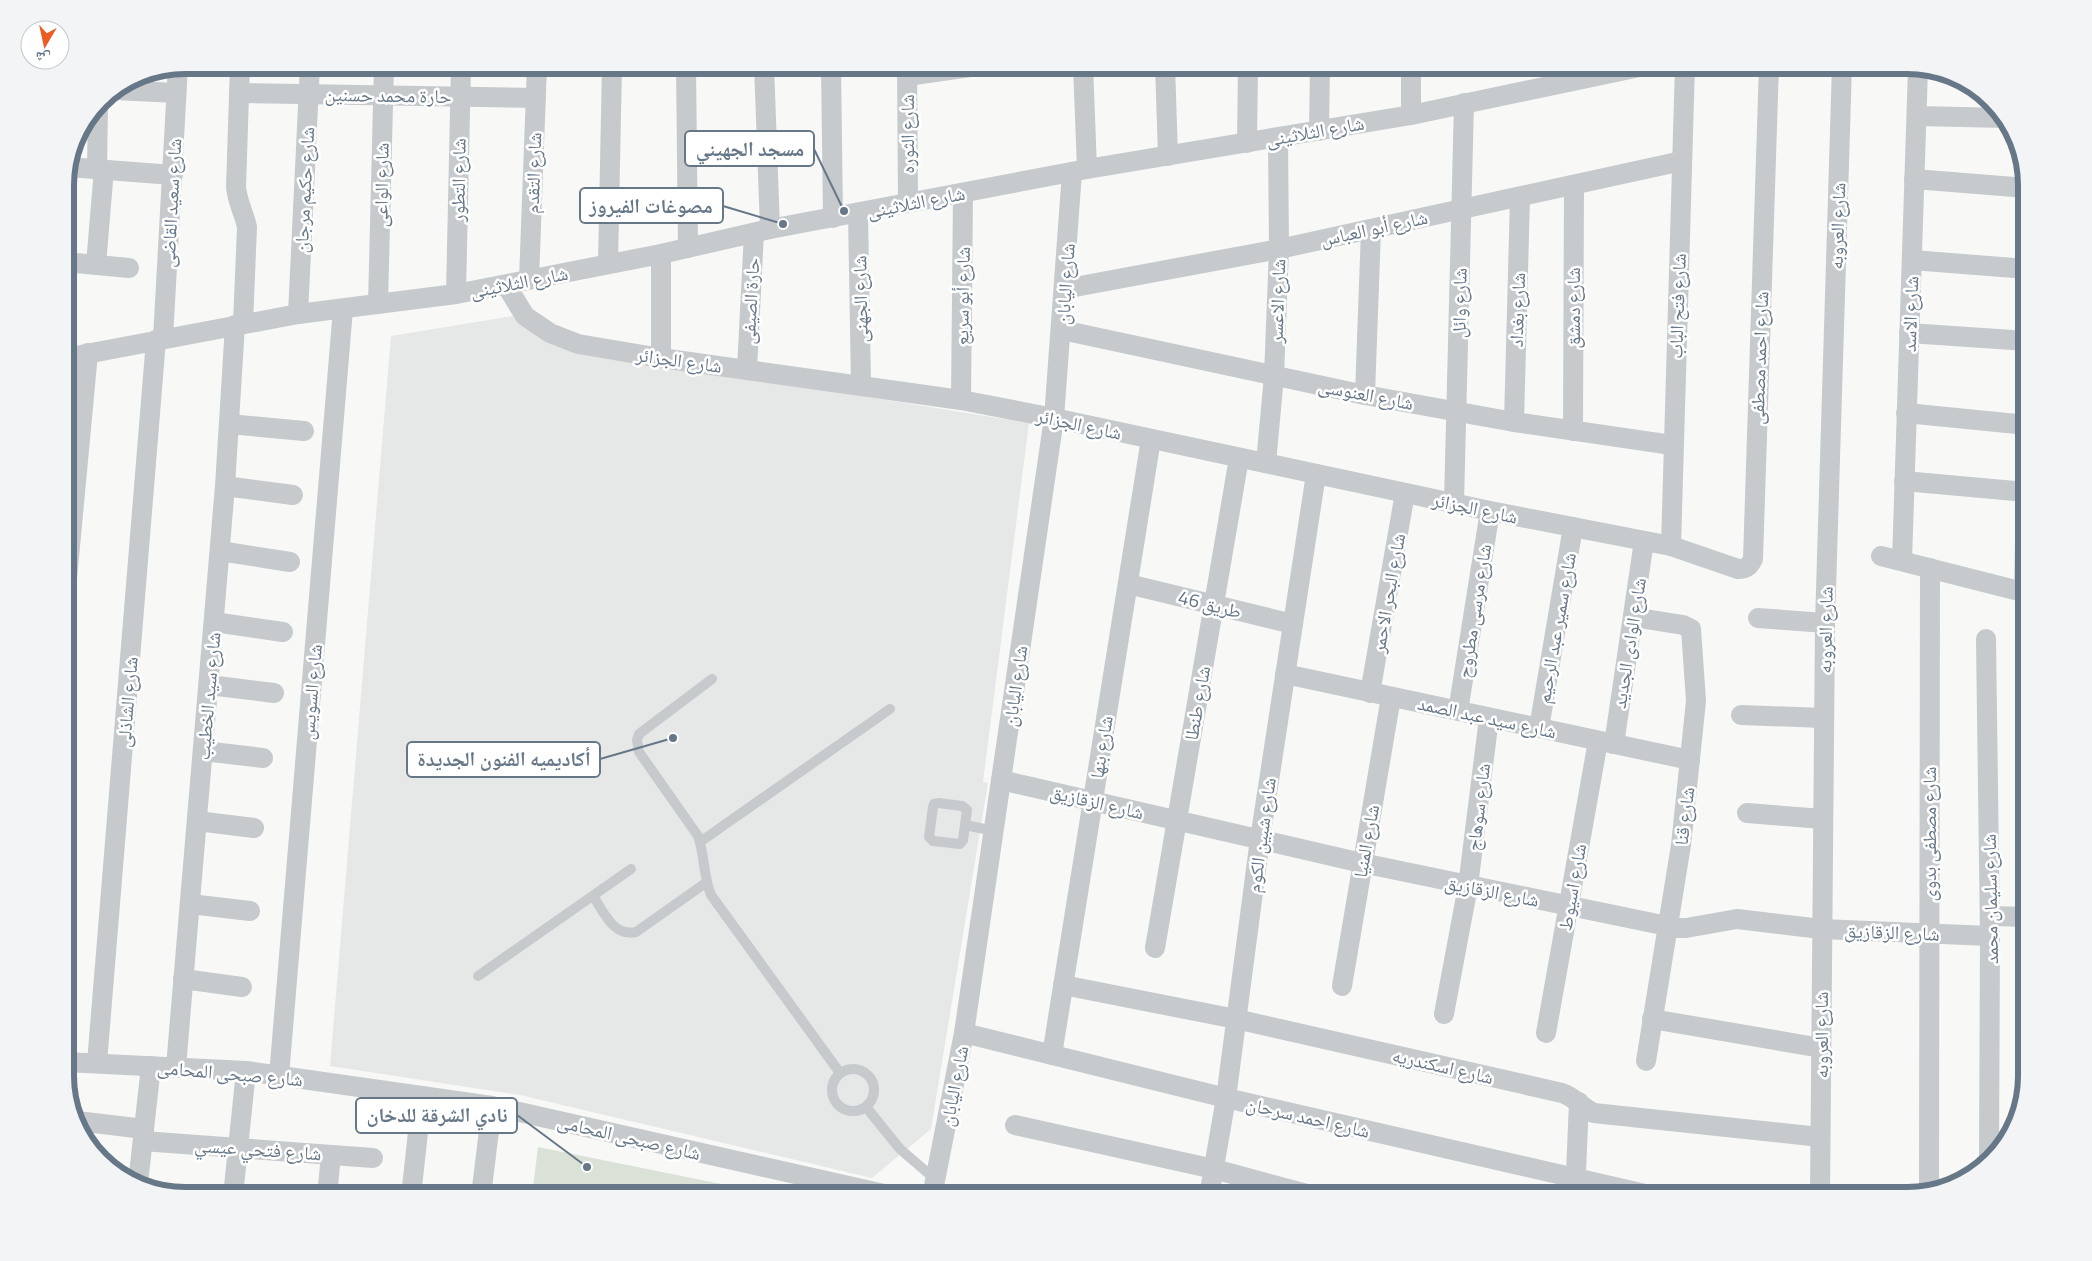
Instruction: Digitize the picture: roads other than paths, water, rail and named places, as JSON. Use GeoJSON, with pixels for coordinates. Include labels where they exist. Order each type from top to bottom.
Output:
{"type":"FeatureCollection","features":[{"type":"Feature","properties":{"kind":"street","name":"شارع سيد الخطيب"},"geometry":{"type":"LineString","coordinates":[[176,1067],[247,227],[237,196],[240,74]]}},
{"type":"Feature","properties":{"kind":"street","name":"شارع حكيم مرجان"},"geometry":{"type":"LineString","coordinates":[[298,314],[309,74]]}},
{"type":"Feature","properties":{"kind":"street","name":"شارع الواعى"},"geometry":{"type":"LineString","coordinates":[[378,304],[384,74]]}},
{"type":"Feature","properties":{"kind":"street","name":"شارع التطور"},"geometry":{"type":"LineString","coordinates":[[456,294],[460,74]]}},
{"type":"Feature","properties":{"kind":"street","name":"شارع التقدم"},"geometry":{"type":"LineString","coordinates":[[529,280],[537,74]]}},
{"type":"Feature","properties":{"kind":"street"},"geometry":{"type":"LineString","coordinates":[[608,264],[612,74]]}},
{"type":"Feature","properties":{"kind":"street"},"geometry":{"type":"LineString","coordinates":[[686,74],[688,248]]}},
{"type":"Feature","properties":{"kind":"street","name":"حارة الصيفى"},"geometry":{"type":"LineString","coordinates":[[747,369],[762,231],[764,74]]}},
{"type":"Feature","properties":{"kind":"street"},"geometry":{"type":"LineString","coordinates":[[830,74],[834,218]]}},
{"type":"Feature","properties":{"kind":"street","name":"شارع الثوره"},"geometry":{"type":"LineString","coordinates":[[907,74],[908,204]]}},
{"type":"Feature","properties":{"kind":"street","name":"شارع اليابان"},"geometry":{"type":"LineString","coordinates":[[934,1187],[964,1032],[1054,418],[1064,289],[1080,171],[1083,74]]}},
{"type":"Feature","properties":{"kind":"street"},"geometry":{"type":"LineString","coordinates":[[1165,74],[1168,156]]}},
{"type":"Feature","properties":{"kind":"street"},"geometry":{"type":"LineString","coordinates":[[1247,143],[1248,74]]}},
{"type":"Feature","properties":{"kind":"street"},"geometry":{"type":"LineString","coordinates":[[1319,131],[1320,74]]}},
{"type":"Feature","properties":{"kind":"street"},"geometry":{"type":"LineString","coordinates":[[1411,74],[1411,114]]}},
{"type":"Feature","properties":{"kind":"street","name":"شارع الثلاثينى"},"geometry":{"type":"LineString","coordinates":[[74,356],[298,314],[456,294],[506,285],[661,254],[762,231],[963,193],[1464,104],[1576,74]]}},
{"type":"Feature","properties":{"kind":"street","name":"شارع فتح الباب"},"geometry":{"type":"LineString","coordinates":[[1671,546],[1672,446],[1685,74]]}},
{"type":"Feature","properties":{"kind":"street","name":"شارع احمد مصطفى"},"geometry":{"type":"LineString","coordinates":[[1671,546],[1738,569],[1750,566],[1753,560],[1769,74]]}},
{"type":"Feature","properties":{"kind":"street","name":"شارع العروبه"},"geometry":{"type":"LineString","coordinates":[[1820,1187],[1823,718],[1842,74]]}},
{"type":"Feature","properties":{"kind":"street","name":"شارع سعيد القاضى"},"geometry":{"type":"LineString","coordinates":[[160,339],[173,174],[177,75]]}},
{"type":"Feature","properties":{"kind":"street","name":"شارع الاسد"},"geometry":{"type":"LineString","coordinates":[[1902,561],[1918,75]]}},
{"type":"Feature","properties":{"kind":"street"},"geometry":{"type":"LineString","coordinates":[[127,91],[176,93]]}},
{"type":"Feature","properties":{"kind":"street","name":"حارة محمد حسنين"},"geometry":{"type":"LineString","coordinates":[[239,93],[536,98]]}},
{"type":"Feature","properties":{"kind":"street","name":"شارع وائل"},"geometry":{"type":"LineString","coordinates":[[1454,503],[1464,104]]}},
{"type":"Feature","properties":{"kind":"street"},"geometry":{"type":"LineString","coordinates":[[96,265],[100,169],[98,115]]}},
{"type":"Feature","properties":{"kind":"street"},"geometry":{"type":"LineString","coordinates":[[1917,116],[1996,118]]}},
{"type":"Feature","properties":{"kind":"street","name":"شارع الاعسر"},"geometry":{"type":"LineString","coordinates":[[1266,463],[1274,376],[1279,249],[1278,138]]}},
{"type":"Feature","properties":{"kind":"street","name":"شارع أبو العباس"},"geometry":{"type":"LineString","coordinates":[[1064,289],[1279,249],[1682,161]]}},
{"type":"Feature","properties":{"kind":"street"},"geometry":{"type":"LineString","coordinates":[[76,167],[173,174]]}},
{"type":"Feature","properties":{"kind":"street"},"geometry":{"type":"LineString","coordinates":[[1914,179],[2018,187]]}},
{"type":"Feature","properties":{"kind":"street","name":"شارع دمشق"},"geometry":{"type":"LineString","coordinates":[[1573,431],[1574,185]]}},
{"type":"Feature","properties":{"kind":"street","name":"شارع أبو سريع"},"geometry":{"type":"LineString","coordinates":[[961,400],[963,193]]}},
{"type":"Feature","properties":{"kind":"street","name":"شارع بغداد"},"geometry":{"type":"LineString","coordinates":[[1514,422],[1520,197]]}},
{"type":"Feature","properties":{"kind":"street","name":"شارع الجهنى"},"geometry":{"type":"LineString","coordinates":[[858,213],[862,386]]}},
{"type":"Feature","properties":{"kind":"street"},"geometry":{"type":"LineString","coordinates":[[1365,395],[1371,229]]}},
{"type":"Feature","properties":{"kind":"street"},"geometry":{"type":"LineString","coordinates":[[661,254],[661,358]]}},
{"type":"Feature","properties":{"kind":"street"},"geometry":{"type":"LineString","coordinates":[[1912,260],[2018,267]]}},
{"type":"Feature","properties":{"kind":"street"},"geometry":{"type":"LineString","coordinates":[[74,263],[129,268]]}},
{"type":"Feature","properties":{"kind":"street","name":"شارع الجزائر"},"geometry":{"type":"LineString","coordinates":[[506,285],[525,316],[550,333],[578,344],[661,358],[961,400],[1490,511],[1671,546]]}},
{"type":"Feature","properties":{"kind":"street","name":"شارع السويس"},"geometry":{"type":"LineString","coordinates":[[279,1076],[343,308]]}},
{"type":"Feature","properties":{"kind":"street","name":"شارع العنوسى"},"geometry":{"type":"LineString","coordinates":[[1062,330],[1365,395],[1514,422],[1672,446]]}},
{"type":"Feature","properties":{"kind":"street"},"geometry":{"type":"LineString","coordinates":[[1909,333],[2018,340]]}},
{"type":"Feature","properties":{"kind":"street","name":"شارع الشاذلى"},"geometry":{"type":"LineString","coordinates":[[97,1064],[160,339]]}},
{"type":"Feature","properties":{"kind":"street"},"geometry":{"type":"LineString","coordinates":[[74,460],[88,353]]}},
{"type":"Feature","properties":{"kind":"street"},"geometry":{"type":"LineString","coordinates":[[1906,413],[2018,424]]}},
{"type":"Feature","properties":{"kind":"street"},"geometry":{"type":"LineString","coordinates":[[229,424],[304,431]]}},
{"type":"Feature","properties":{"kind":"street","name":"شارع بنها"},"geometry":{"type":"LineString","coordinates":[[1052,1055],[1151,439]]}},
{"type":"Feature","properties":{"kind":"street","name":"شارع طنطا"},"geometry":{"type":"LineString","coordinates":[[1155,948],[1238,458]]}},
{"type":"Feature","properties":{"kind":"street","name":"شارع شبين الكوم"},"geometry":{"type":"LineString","coordinates":[[1211,1187],[1226,1098],[1260,839],[1316,474]]}},
{"type":"Feature","properties":{"kind":"street"},"geometry":{"type":"LineString","coordinates":[[1904,481],[2018,491]]}},
{"type":"Feature","properties":{"kind":"street"},"geometry":{"type":"LineString","coordinates":[[226,486],[293,495]]}},
{"type":"Feature","properties":{"kind":"street","name":"شارع البحر الاحمر"},"geometry":{"type":"LineString","coordinates":[[1370,692],[1405,493]]}},
{"type":"Feature","properties":{"kind":"street","name":"شارع مرسى مطروح"},"geometry":{"type":"LineString","coordinates":[[1458,711],[1490,511]]}},
{"type":"Feature","properties":{"kind":"street","name":"شارع سمير عبد الرحيم"},"geometry":{"type":"LineString","coordinates":[[1538,728],[1573,527]]}},
{"type":"Feature","properties":{"kind":"street","name":"شارع الوادى الجديد"},"geometry":{"type":"LineString","coordinates":[[1606,742],[1633,617],[1644,542]]}},
{"type":"Feature","properties":{"kind":"street"},"geometry":{"type":"LineString","coordinates":[[220,551],[290,562]]}},
{"type":"Feature","properties":{"kind":"street"},"geometry":{"type":"LineString","coordinates":[[1881,556],[2018,590]]}},
{"type":"Feature","properties":{"kind":"street","name":"شارع مصطفى بدوى"},"geometry":{"type":"LineString","coordinates":[[1929,1184],[1930,568]]}},
{"type":"Feature","properties":{"kind":"street","name":"طريق 46"},"geometry":{"type":"LineString","coordinates":[[1128,584],[1293,624]]}},
{"type":"Feature","properties":{"kind":"street","name":"شارع قنا"},"geometry":{"type":"LineString","coordinates":[[1633,617],[1683,625],[1691,629],[1696,701],[1681,845],[1646,1061]]}},
{"type":"Feature","properties":{"kind":"street"},"geometry":{"type":"LineString","coordinates":[[1758,618],[1825,623]]}},
{"type":"Feature","properties":{"kind":"street"},"geometry":{"type":"LineString","coordinates":[[214,622],[283,632]]}},
{"type":"Feature","properties":{"kind":"street","name":"شارع سليمان محمد"},"geometry":{"type":"LineString","coordinates":[[1986,639],[1990,916],[1989,1151]]}},
{"type":"Feature","properties":{"kind":"street","name":"شارع سيد عبد الصمد"},"geometry":{"type":"LineString","coordinates":[[1285,674],[1690,760]]}},
{"type":"Feature","properties":{"kind":"street"},"geometry":{"type":"LineString","coordinates":[[208,685],[274,693]]}},
{"type":"Feature","properties":{"kind":"street","name":"شارع المنيا"},"geometry":{"type":"LineString","coordinates":[[1342,986],[1391,697]]}},
{"type":"Feature","properties":{"kind":"street"},"geometry":{"type":"LineString","coordinates":[[1741,715],[1823,718]]}},
{"type":"Feature","properties":{"kind":"street","name":"شارع سوهاج"},"geometry":{"type":"LineString","coordinates":[[1444,1014],[1468,886],[1489,718]]}},
{"type":"Feature","properties":{"kind":"street","name":"شارع اسيوط"},"geometry":{"type":"LineString","coordinates":[[1546,1033],[1569,906],[1606,742]]}},
{"type":"Feature","properties":{"kind":"street"},"geometry":{"type":"LineString","coordinates":[[203,751],[263,758]]}},
{"type":"Feature","properties":{"kind":"street","name":"شارع الزقازيق"},"geometry":{"type":"LineString","coordinates":[[1001,780],[1468,886],[1686,928],[1737,920],[1821,929],[1990,936]]}},
{"type":"Feature","properties":{"kind":"street"},"geometry":{"type":"LineString","coordinates":[[1747,813],[1822,818]]}},
{"type":"Feature","properties":{"kind":"street"},"geometry":{"type":"LineString","coordinates":[[197,821],[254,828]]}},
{"type":"Feature","properties":{"kind":"street"},"geometry":{"type":"LineString","coordinates":[[190,904],[250,911]]}},
{"type":"Feature","properties":{"kind":"street"},"geometry":{"type":"LineString","coordinates":[[1990,916],[2018,917]]}},
{"type":"Feature","properties":{"kind":"street"},"geometry":{"type":"LineString","coordinates":[[183,979],[242,987]]}},
{"type":"Feature","properties":{"kind":"street","name":"شارع اسكندريه"},"geometry":{"type":"LineString","coordinates":[[1063,985],[1236,1020],[1562,1093],[1594,1113],[1820,1137]]}},
{"type":"Feature","properties":{"kind":"street"},"geometry":{"type":"LineString","coordinates":[[1652,1019],[1821,1048]]}},
{"type":"Feature","properties":{"kind":"street","name":"شارع احمد سرحان"},"geometry":{"type":"LineString","coordinates":[[964,1032],[1575,1187]]}},
{"type":"Feature","properties":{"kind":"street","name":"شارع صبحى المحامى"},"geometry":{"type":"LineString","coordinates":[[74,1063],[246,1071],[492,1106],[853,1187]]}},
{"type":"Feature","properties":{"kind":"street"},"geometry":{"type":"LineString","coordinates":[[139,1177],[151,1066]]}},
{"type":"Feature","properties":{"kind":"street"},"geometry":{"type":"LineString","coordinates":[[234,1187],[246,1071]]}},
{"type":"Feature","properties":{"kind":"street"},"geometry":{"type":"LineString","coordinates":[[411,1187],[422,1096]]}},
{"type":"Feature","properties":{"kind":"street"},"geometry":{"type":"LineString","coordinates":[[1575,1187],[1579,1102]]}},
{"type":"Feature","properties":{"kind":"street"},"geometry":{"type":"LineString","coordinates":[[482,1187],[492,1106]]}},
{"type":"Feature","properties":{"kind":"street","name":"شارع فتحي عيسي"},"geometry":{"type":"LineString","coordinates":[[84,1123],[143,1135],[238,1148],[373,1158]]}},
{"type":"Feature","properties":{"kind":"street"},"geometry":{"type":"LineString","coordinates":[[1015,1125],[1214,1169],[1281,1187]]}},
{"type":"Feature","properties":{"kind":"street"},"geometry":{"type":"LineString","coordinates":[[328,1187],[331,1155]]}},
{"type":"Feature","properties":{"kind":"lane"},"geometry":{"type":"LineString","coordinates":[[712,679],[639,734],[637,740],[639,752],[698,836],[705,861],[707,882],[712,895],[840,1073]]}},
{"type":"Feature","properties":{"kind":"lane"},"geometry":{"type":"LineString","coordinates":[[700,842],[890,709]]}},
{"type":"Feature","properties":{"kind":"lane"},"geometry":{"type":"LineString","coordinates":[[937,803],[965,808],[967,813],[965,825],[960,844],[933,841],[929,837],[933,807],[937,803]]}},
{"type":"Feature","properties":{"kind":"lane"},"geometry":{"type":"LineString","coordinates":[[965,825],[994,831]]}},
{"type":"Feature","properties":{"kind":"lane"},"geometry":{"type":"LineString","coordinates":[[478,976],[631,869]]}},
{"type":"Feature","properties":{"kind":"lane"},"geometry":{"type":"LineString","coordinates":[[593,896],[615,929],[629,934],[636,932],[707,882]]}},
{"type":"Feature","properties":{"kind":"lane"},"geometry":{"type":"LineString","coordinates":[[854,1069],[867,1075],[872,1080],[874,1094],[866,1107],[852,1112],[838,1106],[834,1100],[832,1086],[840,1073],[854,1069]]}},
{"type":"Feature","properties":{"kind":"lane"},"geometry":{"type":"LineString","coordinates":[[866,1107],[900,1150],[933,1187]]}},
{"type":"Feature","properties":{"kind":"place","name":"مسجد الجهيني"},"geometry":{"type":"Point","coordinates":[844,211]}},
{"type":"Feature","properties":{"kind":"place","name":"مصوغات الفيروز"},"geometry":{"type":"Point","coordinates":[783,224]}},
{"type":"Feature","properties":{"kind":"place","name":"أكاديميه الفنون الجديدة"},"geometry":{"type":"Point","coordinates":[673,738]}},
{"type":"Feature","properties":{"kind":"place","name":"نادي الشرقة للدخان"},"geometry":{"type":"Point","coordinates":[587,1167]}}]}
